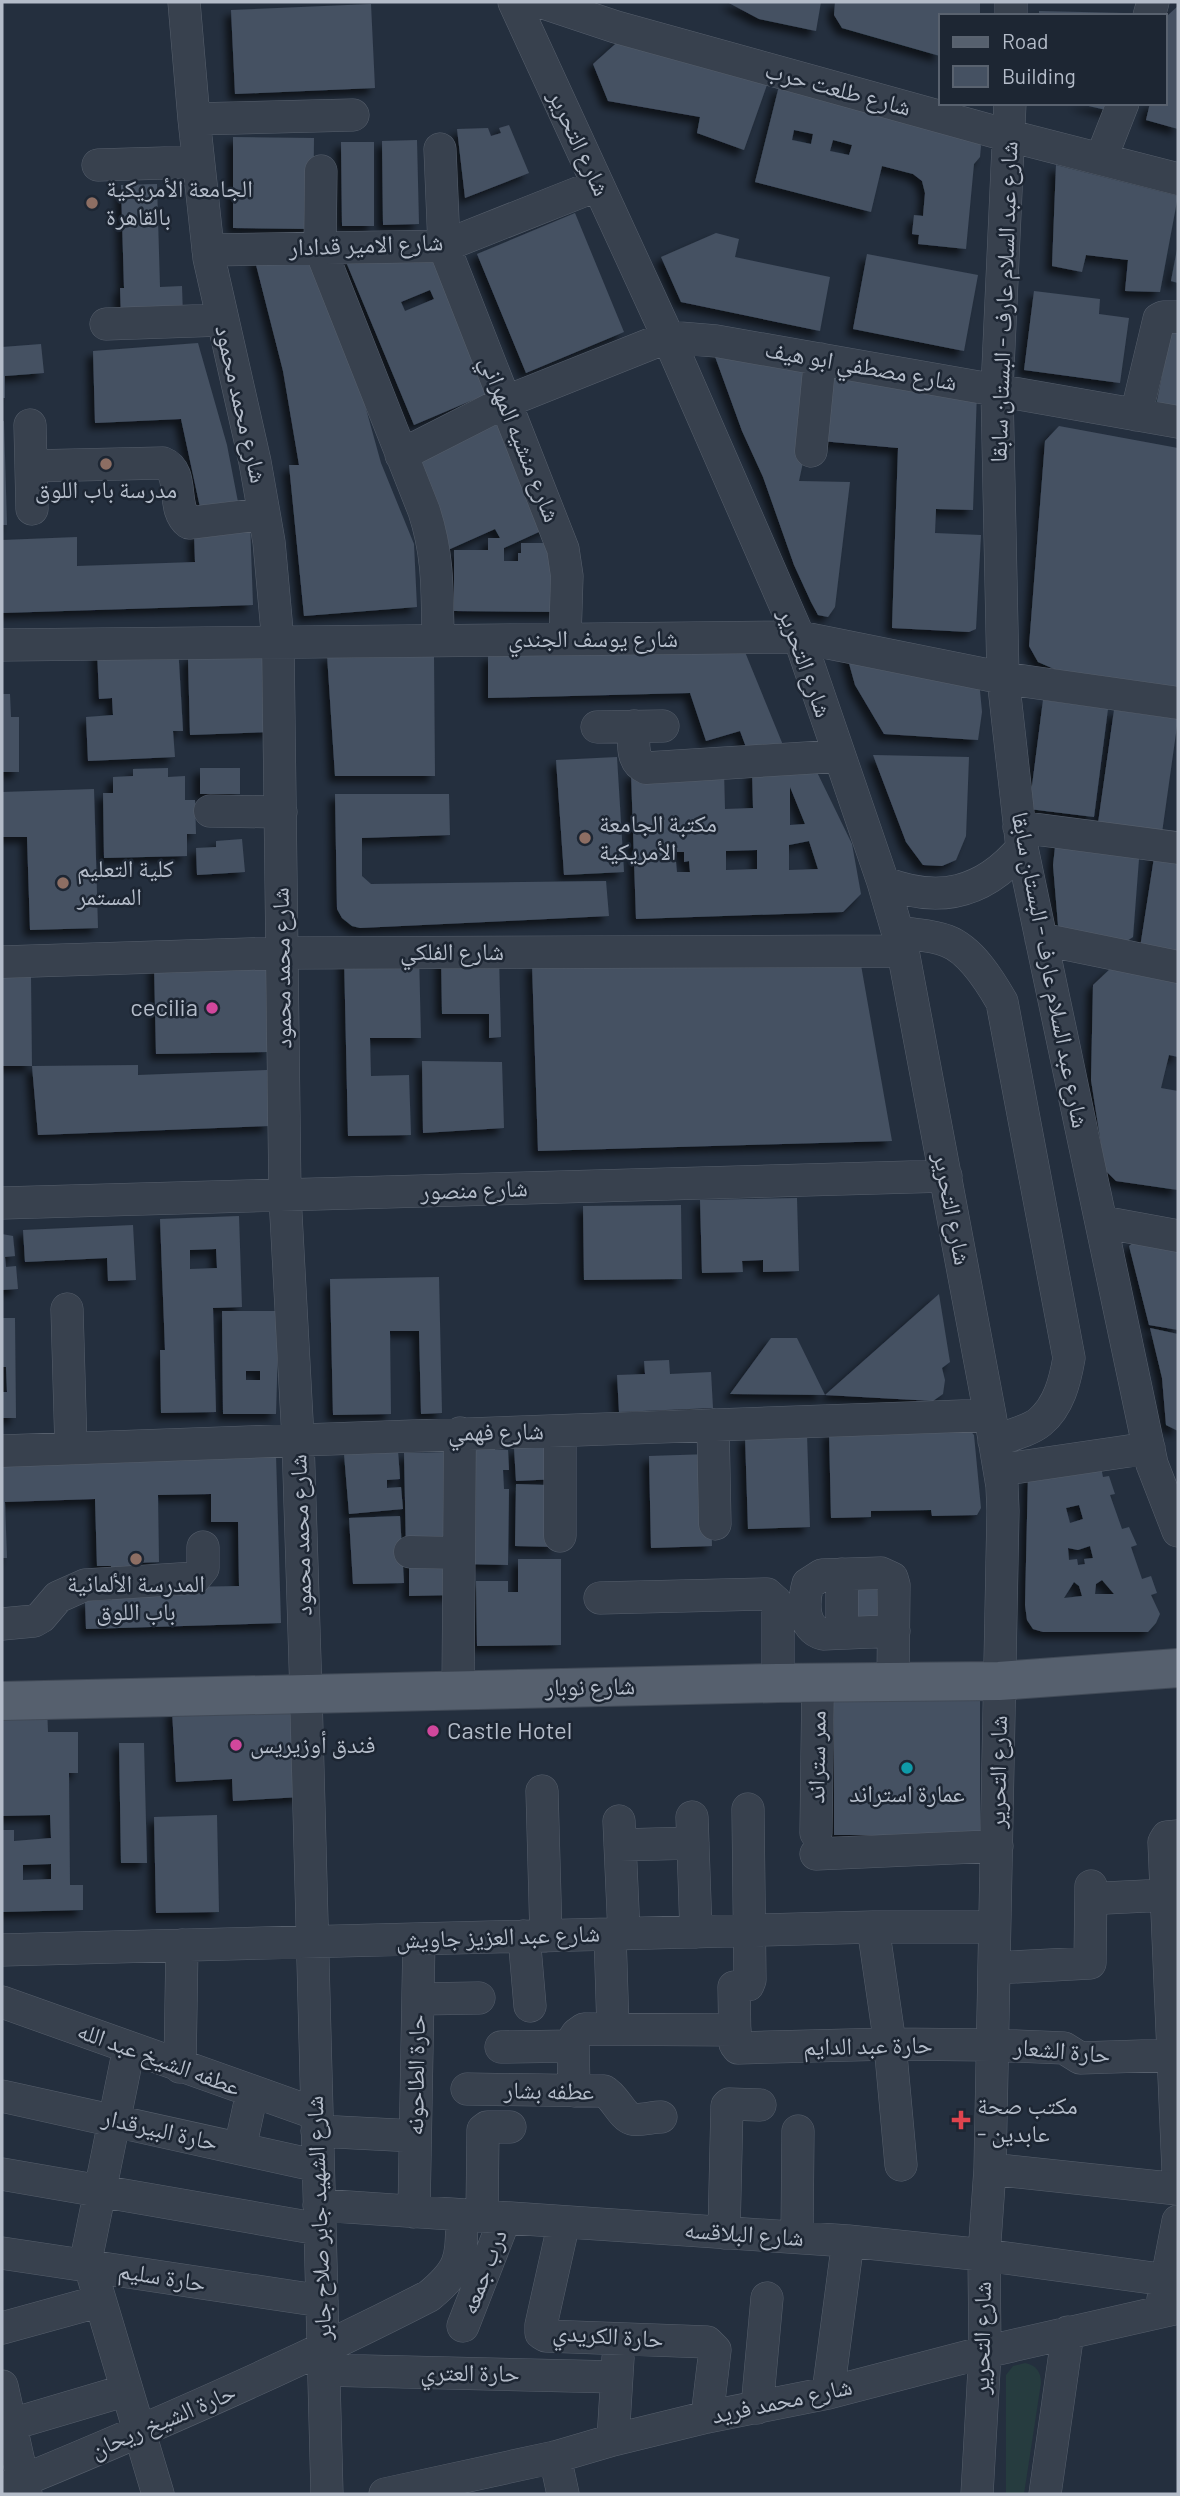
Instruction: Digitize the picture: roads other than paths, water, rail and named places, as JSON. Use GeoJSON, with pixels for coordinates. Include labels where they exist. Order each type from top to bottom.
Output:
{"type":"FeatureCollection","features":[{"type":"Feature","properties":{"kind":"main road","name":"شارع نوبار"},"geometry":{"type":"LineString","coordinates":[[2,1701],[821,1682],[999,1681],[1178,1668]]}},
{"type":"Feature","properties":{"kind":"street","name":"شارع محمد محمود"},"geometry":{"type":"LineString","coordinates":[[184,2],[208,250],[264,514],[278,642],[285,1196],[298,1439],[312,1942]]}},
{"type":"Feature","properties":{"kind":"street","name":"شارع التحرير"},"geometry":{"type":"LineString","coordinates":[[514,2],[668,337],[799,637],[883,882],[900,942],[946,1176],[995,1442],[1003,1511],[990,2169],[984,2255],[985,2352],[977,2494]]}},
{"type":"Feature","properties":{"kind":"street","name":"شارع طلعت حرب"},"geometry":{"type":"LineString","coordinates":[[542,2],[615,27],[1010,136],[1178,179]]}},
{"type":"Feature","properties":{"kind":"street","name":"شارع عبد السلام عارف - البستان سابقا"},"geometry":{"type":"LineString","coordinates":[[1010,105],[997,390],[1003,678],[1020,838],[1149,1448],[1160,1488],[1178,1531]]}},
{"type":"Feature","properties":{"kind":"street"},"geometry":{"type":"LineString","coordinates":[[1101,159],[1122,105]]}},
{"type":"Feature","properties":{"kind":"street"},"geometry":{"type":"LineString","coordinates":[[194,119],[353,115]]}},
{"type":"Feature","properties":{"kind":"street","name":"شارع منشيه المهراني"},"geometry":{"type":"LineString","coordinates":[[440,149],[444,246],[563,549],[567,576],[565,639]]}},
{"type":"Feature","properties":{"kind":"street"},"geometry":{"type":"LineString","coordinates":[[99,165],[198,162]]}},
{"type":"Feature","properties":{"kind":"street"},"geometry":{"type":"LineString","coordinates":[[321,171],[320,248],[434,541],[438,639]]}},
{"type":"Feature","properties":{"kind":"street","name":"شارع الامير قدادار"},"geometry":{"type":"LineString","coordinates":[[208,250],[444,246],[598,185]]}},
{"type":"Feature","properties":{"kind":"street"},"geometry":{"type":"LineString","coordinates":[[1128,413],[1159,319],[1178,317]]}},
{"type":"Feature","properties":{"kind":"street"},"geometry":{"type":"LineString","coordinates":[[106,324],[222,320]]}},
{"type":"Feature","properties":{"kind":"street"},"geometry":{"type":"LineString","coordinates":[[1128,413],[1132,336]]}},
{"type":"Feature","properties":{"kind":"street"},"geometry":{"type":"LineString","coordinates":[[401,455],[505,402],[668,337]]}},
{"type":"Feature","properties":{"kind":"street","name":"شارع مصطفي ابو هيف"},"geometry":{"type":"LineString","coordinates":[[668,337],[716,341],[1178,422]]}},
{"type":"Feature","properties":{"kind":"street"},"geometry":{"type":"LineString","coordinates":[[811,451],[820,359]]}},
{"type":"Feature","properties":{"kind":"street"},"geometry":{"type":"LineString","coordinates":[[30,425],[32,509]]}},
{"type":"Feature","properties":{"kind":"street"},"geometry":{"type":"LineString","coordinates":[[31,466],[163,463],[174,471],[181,513],[189,523],[264,514]]}},
{"type":"Feature","properties":{"kind":"street","name":"شارع يوسف الجندي"},"geometry":{"type":"LineString","coordinates":[[2,645],[799,637],[1003,678],[1178,703]]}},
{"type":"Feature","properties":{"kind":"street"},"geometry":{"type":"LineString","coordinates":[[597,727],[649,726],[634,755],[646,768],[838,756]]}},
{"type":"Feature","properties":{"kind":"street"},"geometry":{"type":"LineString","coordinates":[[210,811],[281,812]]}},
{"type":"Feature","properties":{"kind":"street"},"geometry":{"type":"LineString","coordinates":[[883,882],[920,893],[959,891],[994,876],[1020,838],[1178,848]]}},
{"type":"Feature","properties":{"kind":"street"},"geometry":{"type":"LineString","coordinates":[[1041,939],[1178,967]]}},
{"type":"Feature","properties":{"kind":"street","name":"شارع الفلكي"},"geometry":{"type":"LineString","coordinates":[[2,962],[282,953],[948,941],[970,957],[988,978],[1002,1002],[1069,1358],[1064,1382],[1054,1404],[1039,1423],[995,1442]]}},
{"type":"Feature","properties":{"kind":"street","name":"شارع منصور"},"geometry":{"type":"LineString","coordinates":[[2,1203],[946,1176]]}},
{"type":"Feature","properties":{"kind":"street"},"geometry":{"type":"LineString","coordinates":[[1102,1222],[1178,1236]]}},
{"type":"Feature","properties":{"kind":"street"},"geometry":{"type":"LineString","coordinates":[[67,1309],[71,1448]]}},
{"type":"Feature","properties":{"kind":"street"},"geometry":{"type":"LineString","coordinates":[[713,1425],[715,1524]]}},
{"type":"Feature","properties":{"kind":"street","name":"شارع فهمي"},"geometry":{"type":"LineString","coordinates":[[2,1451],[713,1425],[995,1442]]}},
{"type":"Feature","properties":{"kind":"street"},"geometry":{"type":"LineString","coordinates":[[560,1536],[561,1431]]}},
{"type":"Feature","properties":{"kind":"street"},"geometry":{"type":"LineString","coordinates":[[458,1690],[460,1433]]}},
{"type":"Feature","properties":{"kind":"street"},"geometry":{"type":"LineString","coordinates":[[995,1442],[1149,1448]]}},
{"type":"Feature","properties":{"kind":"street"},"geometry":{"type":"LineString","coordinates":[[2,1624],[34,1621],[41,1617],[58,1597],[85,1585],[195,1578],[203,1568],[203,1547]]}},
{"type":"Feature","properties":{"kind":"street"},"geometry":{"type":"LineString","coordinates":[[410,1552],[459,1553]]}},
{"type":"Feature","properties":{"kind":"street"},"geometry":{"type":"LineString","coordinates":[[893,1681],[894,1631],[892,1578],[881,1573],[821,1575],[808,1584],[806,1622],[815,1632],[832,1634],[894,1631]]}},
{"type":"Feature","properties":{"kind":"street"},"geometry":{"type":"LineString","coordinates":[[600,1598],[767,1594],[776,1602],[778,1609],[778,1683]]}},
{"type":"Feature","properties":{"kind":"street","name":"ممر ستراند"},"geometry":{"type":"LineString","coordinates":[[832,1634],[821,1682],[816,1844],[997,1846]]}},
{"type":"Feature","properties":{"kind":"street"},"geometry":{"type":"LineString","coordinates":[[530,2006],[542,1791]]}},
{"type":"Feature","properties":{"kind":"street"},"geometry":{"type":"LineString","coordinates":[[739,2039],[734,1987],[748,1985],[750,1980],[748,1809]]}},
{"type":"Feature","properties":{"kind":"street"},"geometry":{"type":"LineString","coordinates":[[613,2029],[620,1833],[693,1830],[696,1932]]}},
{"type":"Feature","properties":{"kind":"street"},"geometry":{"type":"LineString","coordinates":[[1160,1838],[1173,1928],[1173,2055],[1178,2169]]}},
{"type":"Feature","properties":{"kind":"street"},"geometry":{"type":"LineString","coordinates":[[994,1968],[1090,1963],[1098,1892],[1167,1895]]}},
{"type":"Feature","properties":{"kind":"street"},"geometry":{"type":"LineString","coordinates":[[873,1927],[890,2044],[901,2165]]}},
{"type":"Feature","properties":{"kind":"street","name":"شارع عبد العزيز جاويش"},"geometry":{"type":"LineString","coordinates":[[2,1950],[873,1927],[994,1927]]}},
{"type":"Feature","properties":{"kind":"street","name":"حارة الطاحونه"},"geometry":{"type":"LineString","coordinates":[[414,2212],[419,1939]]}},
{"type":"Feature","properties":{"kind":"street","name":"شارع الشهيد جابر صلاح جابر"},"geometry":{"type":"LineString","coordinates":[[312,1942],[327,2494]]}},
{"type":"Feature","properties":{"kind":"street"},"geometry":{"type":"LineString","coordinates":[[180,2067],[182,1945]]}},
{"type":"Feature","properties":{"kind":"street"},"geometry":{"type":"LineString","coordinates":[[418,1999],[479,1998]]}},
{"type":"Feature","properties":{"kind":"street","name":"عطفه الشيخ عبد الله"},"geometry":{"type":"LineString","coordinates":[[2,2002],[252,2092],[317,2123],[415,2136]]}},
{"type":"Feature","properties":{"kind":"street","name":"حارة عبد الدايم"},"geometry":{"type":"LineString","coordinates":[[573,2046],[577,2034],[584,2029],[739,2039],[992,2045]]}},
{"type":"Feature","properties":{"kind":"street","name":"حارة الشعار"},"geometry":{"type":"LineString","coordinates":[[992,2045],[1064,2048],[1080,2058],[1173,2055]]}},
{"type":"Feature","properties":{"kind":"street"},"geometry":{"type":"LineString","coordinates":[[501,2047],[573,2046],[573,2091]]}},
{"type":"Feature","properties":{"kind":"street"},"geometry":{"type":"LineString","coordinates":[[129,2048],[88,2266],[158,2494]]}},
{"type":"Feature","properties":{"kind":"street","name":"عطفه بشار"},"geometry":{"type":"LineString","coordinates":[[467,2090],[604,2091],[612,2095],[632,2119],[661,2117]]}},
{"type":"Feature","properties":{"kind":"street"},"geometry":{"type":"LineString","coordinates":[[240,2148],[252,2092]]}},
{"type":"Feature","properties":{"kind":"street","name":"حارة البيرقدار"},"geometry":{"type":"LineString","coordinates":[[2,2096],[318,2166]]}},
{"type":"Feature","properties":{"kind":"street"},"geometry":{"type":"LineString","coordinates":[[724,2233],[727,2106],[760,2105]]}},
{"type":"Feature","properties":{"kind":"street","name":"حارة الشيخ ريحان"},"geometry":{"type":"LineString","coordinates":[[17,2488],[140,2432],[323,2360],[429,2296],[453,2272],[483,2217],[483,2130],[487,2127],[510,2127]]}},
{"type":"Feature","properties":{"kind":"street"},"geometry":{"type":"LineString","coordinates":[[797,2237],[798,2131]]}},
{"type":"Feature","properties":{"kind":"street"},"geometry":{"type":"LineString","coordinates":[[990,2169],[1178,2189]]}},
{"type":"Feature","properties":{"kind":"street","name":"شارع البلاقسه"},"geometry":{"type":"LineString","coordinates":[[2,2174],[100,2192],[319,2217],[414,2212],[797,2237],[984,2255],[1168,2300]]}},
{"type":"Feature","properties":{"kind":"street","name":"درب جمعه"},"geometry":{"type":"LineString","coordinates":[[463,2326],[483,2217]]}},
{"type":"Feature","properties":{"kind":"street"},"geometry":{"type":"LineString","coordinates":[[1168,2300],[1178,2221]]}},
{"type":"Feature","properties":{"kind":"street","name":"حارة الكريدي"},"geometry":{"type":"LineString","coordinates":[[564,2222],[541,2333],[546,2336],[706,2342],[712,2345],[715,2350],[707,2417]]}},
{"type":"Feature","properties":{"kind":"street"},"geometry":{"type":"LineString","coordinates":[[828,2393],[848,2241]]}},
{"type":"Feature","properties":{"kind":"street","name":"حارة سليم"},"geometry":{"type":"LineString","coordinates":[[2,2253],[321,2301]]}},
{"type":"Feature","properties":{"kind":"street"},"geometry":{"type":"LineString","coordinates":[[757,2408],[767,2298]]}},
{"type":"Feature","properties":{"kind":"street","name":"شارع محمد فريد"},"geometry":{"type":"LineString","coordinates":[[385,2494],[462,2486],[613,2440],[707,2417],[828,2393],[1068,2332],[1168,2300]]}},
{"type":"Feature","properties":{"kind":"street"},"geometry":{"type":"LineString","coordinates":[[2,2328],[100,2301]]}},
{"type":"Feature","properties":{"kind":"street"},"geometry":{"type":"LineString","coordinates":[[1045,2494],[1068,2332]]}},
{"type":"Feature","properties":{"kind":"street"},"geometry":{"type":"LineString","coordinates":[[572,2376],[576,2337]]}},
{"type":"Feature","properties":{"kind":"street"},"geometry":{"type":"LineString","coordinates":[[613,2440],[619,2339]]}},
{"type":"Feature","properties":{"kind":"street","name":"حارة العتري"},"geometry":{"type":"LineString","coordinates":[[323,2360],[616,2377]]}},
{"type":"Feature","properties":{"kind":"street"},"geometry":{"type":"LineString","coordinates":[[2,2386],[17,2488]]}},
{"type":"Feature","properties":{"kind":"street"},"geometry":{"type":"LineString","coordinates":[[6,2426],[127,2390]]}},
{"type":"Feature","properties":{"kind":"street"},"geometry":{"type":"LineString","coordinates":[[555,2457],[563,2494]]}},
{"type":"Feature","properties":{"kind":"place","name":"الجامعة الأمريكية بالقاهرة"},"geometry":{"type":"Point","coordinates":[92,203]}},
{"type":"Feature","properties":{"kind":"place","name":"مدرسة باب اللوق"},"geometry":{"type":"Point","coordinates":[106,464]}},
{"type":"Feature","properties":{"kind":"place","name":"مكتبة الجامعة الأمريكية"},"geometry":{"type":"Point","coordinates":[585,838]}},
{"type":"Feature","properties":{"kind":"place","name":"كلية التعليم المستمر"},"geometry":{"type":"Point","coordinates":[63,883]}},
{"type":"Feature","properties":{"kind":"place","name":"cecilia"},"geometry":{"type":"Point","coordinates":[212,1008]}},
{"type":"Feature","properties":{"kind":"place","name":"المدرسة الألمانية باب اللوق"},"geometry":{"type":"Point","coordinates":[136,1559]}},
{"type":"Feature","properties":{"kind":"place","name":"Castle Hotel"},"geometry":{"type":"Point","coordinates":[433,1731]}},
{"type":"Feature","properties":{"kind":"place","name":"فندق أوزيريس"},"geometry":{"type":"Point","coordinates":[236,1745]}},
{"type":"Feature","properties":{"kind":"place","name":"عمارة استراند"},"geometry":{"type":"Point","coordinates":[907,1768]}},
{"type":"Feature","properties":{"kind":"place","name":"مكتب صحة - عابدين"},"geometry":{"type":"Point","coordinates":[961,2120]}}]}
